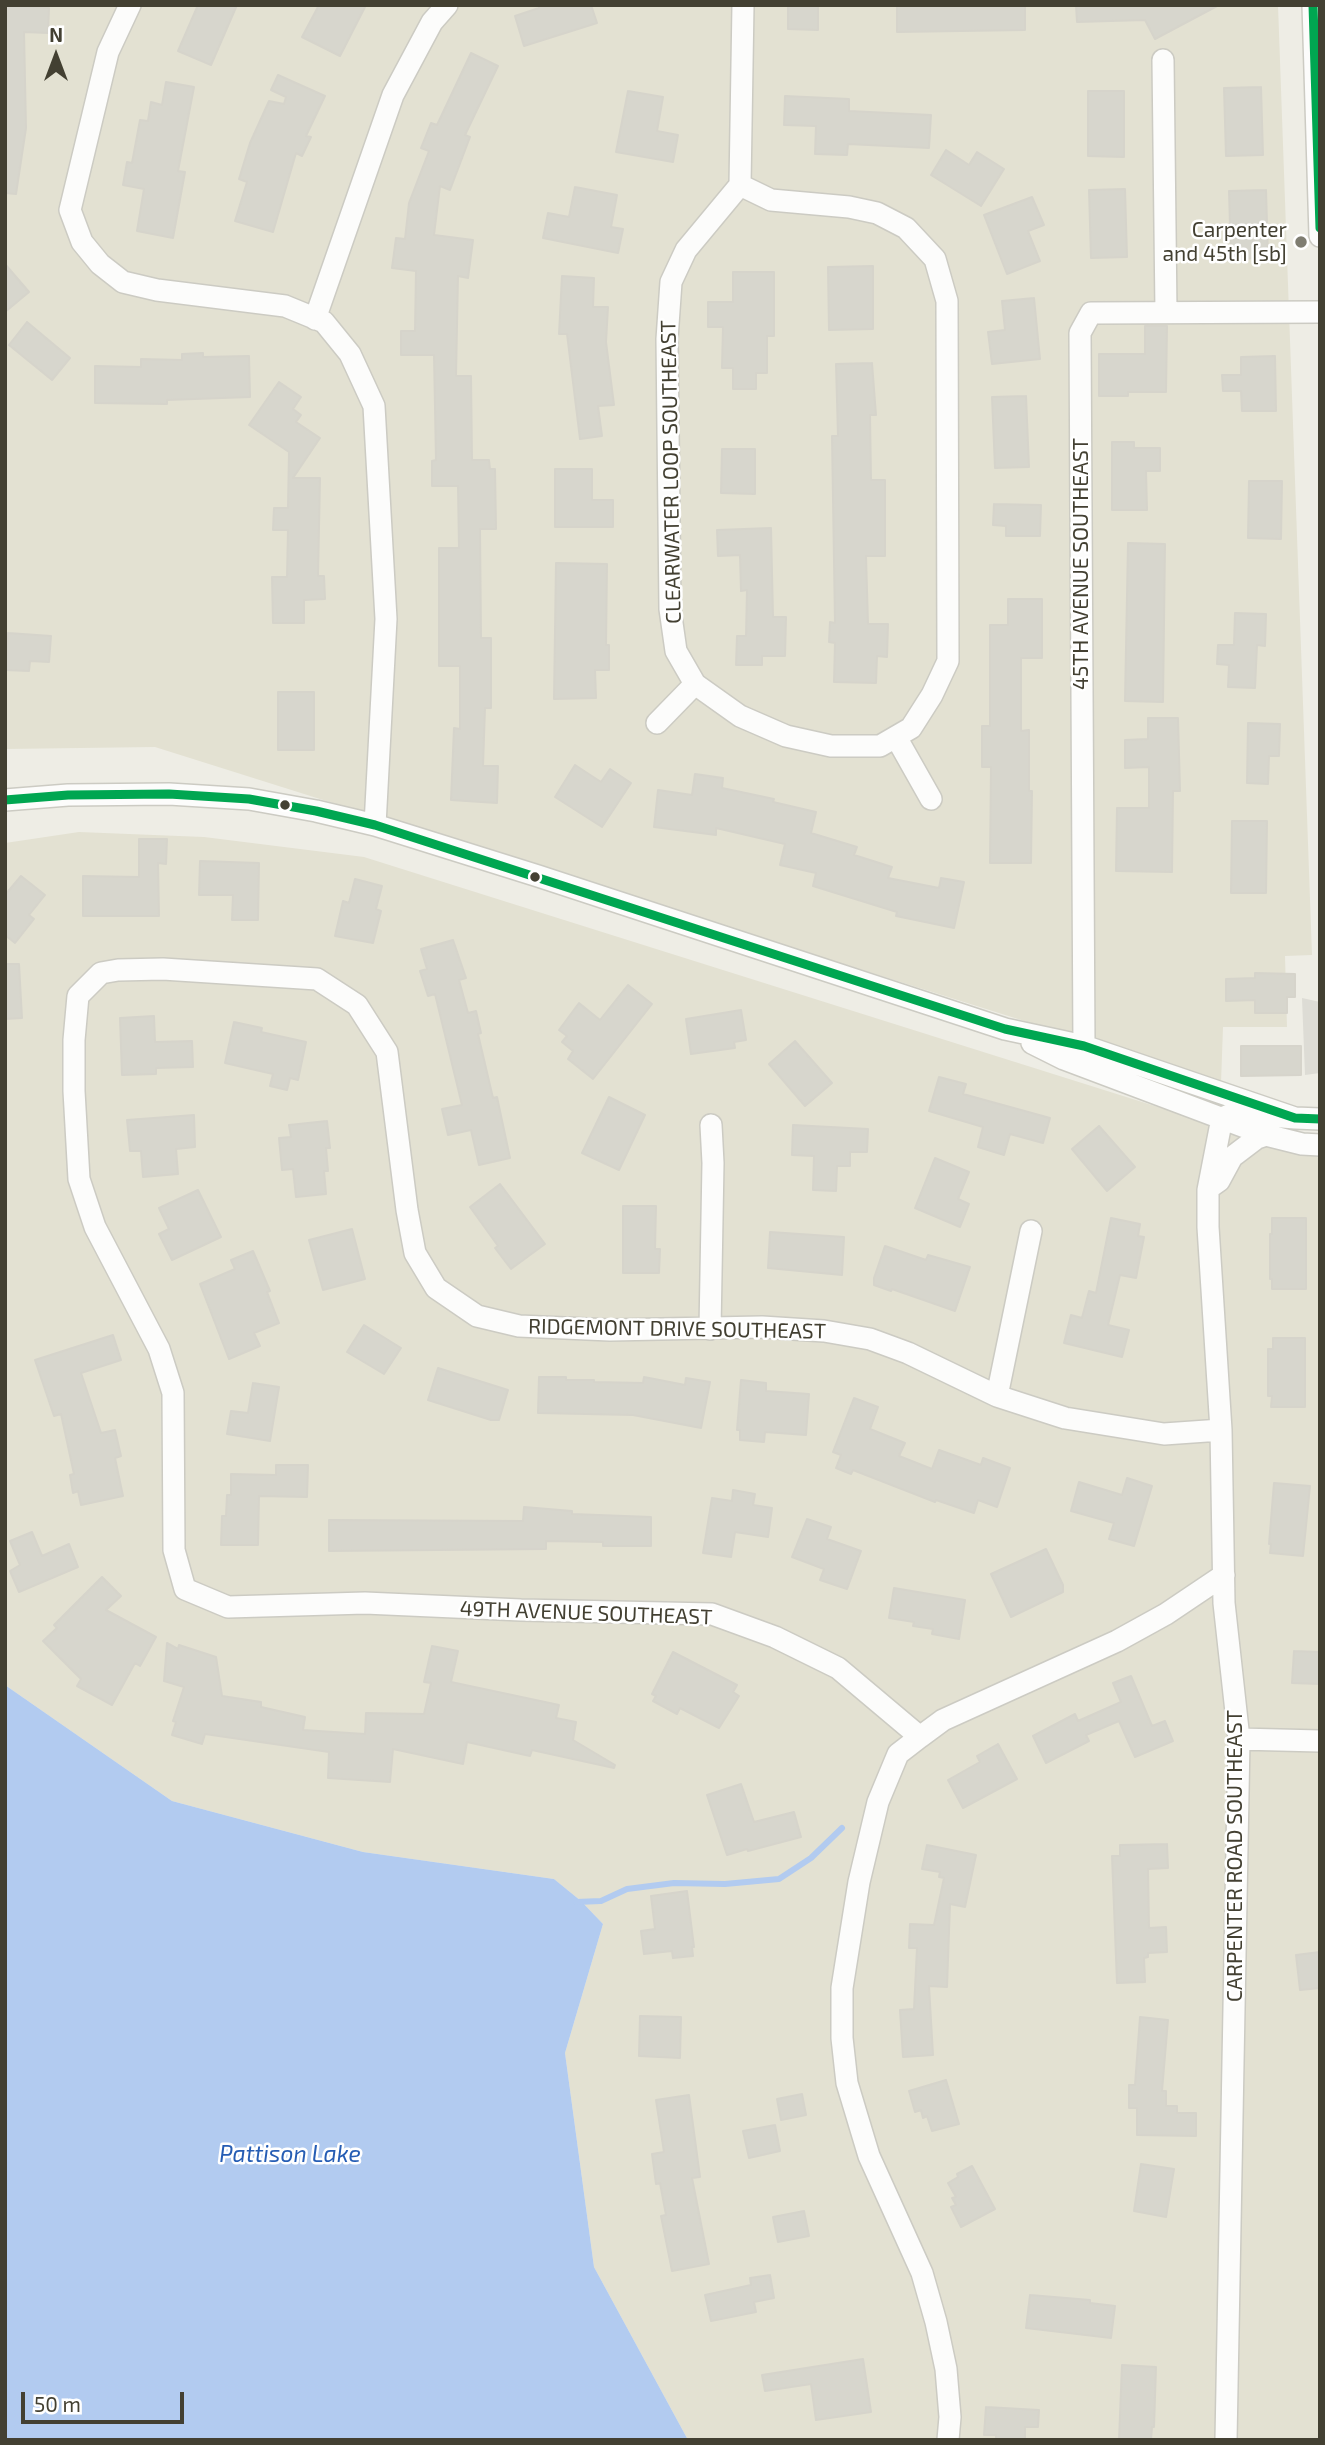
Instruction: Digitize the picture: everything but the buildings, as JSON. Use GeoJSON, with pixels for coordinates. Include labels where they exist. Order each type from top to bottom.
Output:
{"type":"FeatureCollection","features":[{"type":"Feature","properties":{"kind":"street"},"geometry":{"type":"LineString","coordinates":[[130,5],[108,52],[69,210],[82,242],[100,264],[123,282],[157,290],[285,306],[324,323],[350,354],[374,406],[386,619],[375,825]]}},
{"type":"Feature","properties":{"kind":"street"},"geometry":{"type":"LineString","coordinates":[[315,319],[393,96],[432,22],[447,5]]}},
{"type":"Feature","properties":{"kind":"street"},"geometry":{"type":"LineString","coordinates":[[740,185],[743,5]]}},
{"type":"Feature","properties":{"kind":"street"},"geometry":{"type":"LineString","coordinates":[[1313,5],[1320,236]]}},
{"type":"Feature","properties":{"kind":"street"},"geometry":{"type":"LineString","coordinates":[[1163,60],[1166,312]]}},
{"type":"Feature","properties":{"kind":"street","name":"CLEARWATER LOOP SOUTHEAST"},"geometry":{"type":"LineString","coordinates":[[740,185],[771,200],[849,207],[877,213],[906,228],[935,259],[947,301],[948,661],[932,695],[911,728],[880,746],[831,746],[786,736],[740,716],[695,684],[676,651],[670,609],[667,339],[671,282],[686,250],[740,185]]}},
{"type":"Feature","properties":{"kind":"street","name":"45TH AVENUE SOUTHEAST"},"geometry":{"type":"LineString","coordinates":[[1084,1046],[1080,333],[1091,313],[1320,312]]}},
{"type":"Feature","properties":{"kind":"street"},"geometry":{"type":"LineString","coordinates":[[657,723],[695,684]]}},
{"type":"Feature","properties":{"kind":"street"},"geometry":{"type":"LineString","coordinates":[[896,737],[931,799]]}},
{"type":"Feature","properties":{"kind":"street"},"geometry":{"type":"LineString","coordinates":[[5,800],[68,795],[183,795],[249,799],[375,825],[1005,1029],[1084,1046],[1295,1118]]}},
{"type":"Feature","properties":{"kind":"street","name":"RIDGEMONT DRIVE SOUTHEAST"},"geometry":{"type":"LineString","coordinates":[[209,1599],[185,1589],[174,1550],[173,1393],[159,1349],[94,1227],[79,1179],[74,1065],[78,996],[101,973],[118,970],[163,969],[317,979],[357,1004],[387,1052],[415,1253],[436,1288],[477,1316],[519,1326],[610,1329],[762,1327],[824,1331],[870,1339],[908,1353],[997,1396],[1065,1418],[1164,1434],[1221,1430]]}},
{"type":"Feature","properties":{"kind":"street"},"geometry":{"type":"LineString","coordinates":[[1005,1029],[1063,1059],[1266,1135],[1302,1144],[1320,1145]]}},
{"type":"Feature","properties":{"kind":"street"},"geometry":{"type":"LineString","coordinates":[[1222,1118],[1234,1113],[1320,1119]]}},
{"type":"Feature","properties":{"kind":"street","name":"CARPENTER ROAD SOUTHEAST"},"geometry":{"type":"LineString","coordinates":[[1222,1118],[1208,1190],[1208,1227],[1221,1430],[1224,1603],[1239,1740],[1226,2440]]}},
{"type":"Feature","properties":{"kind":"street"},"geometry":{"type":"LineString","coordinates":[[710,1329],[713,1163],[711,1125]]}},
{"type":"Feature","properties":{"kind":"street"},"geometry":{"type":"LineString","coordinates":[[1208,1190],[1219,1181],[1233,1157],[1257,1138],[1266,1135]]}},
{"type":"Feature","properties":{"kind":"street"},"geometry":{"type":"LineString","coordinates":[[997,1396],[1031,1231]]}},
{"type":"Feature","properties":{"kind":"street"},"geometry":{"type":"LineString","coordinates":[[948,2440],[950,2417],[946,2370],[936,2322],[922,2273],[869,2156],[847,2083],[842,2038],[842,1989],[855,1909],[878,1802],[898,1754],[943,1720],[1117,1642],[1166,1614],[1224,1575]]}},
{"type":"Feature","properties":{"kind":"street","name":"49TH AVENUE SOUTHEAST"},"geometry":{"type":"LineString","coordinates":[[209,1599],[228,1607],[365,1603],[712,1614],[775,1637],[838,1668],[920,1737]]}},
{"type":"Feature","properties":{"kind":"street"},"geometry":{"type":"LineString","coordinates":[[1239,1740],[1320,1741]]}},
{"type":"Feature","properties":{"kind":"shaded area"},"geometry":{"type":"Polygon","coordinates":[[[5,5],[1278,5],[1312,955],[1285,956],[1287,1027],[1223,1027],[1221,1083],[155,747],[5,749],[5,5]]]}},
{"type":"Feature","properties":{"kind":"shaded area"},"geometry":{"type":"Polygon","coordinates":[[[79,832],[204,837],[364,857],[1320,1158],[1320,2440],[688,2440],[594,2267],[565,2053],[603,1924],[554,1879],[363,1852],[172,1801],[5,1685],[5,843],[79,832]]]}},
{"type":"Feature","properties":{"kind":"shaded area"},"geometry":{"type":"Polygon","coordinates":[[[1302,998],[1320,1002],[1320,1073],[1305,1075],[1302,998]]]}},
{"type":"Feature","properties":{"kind":"water","name":"Pattison Lake"},"geometry":{"type":"Polygon","coordinates":[[[5,1685],[172,1801],[363,1852],[554,1879],[603,1924],[565,2053],[594,2267],[688,2440],[5,2440],[5,1685]]]}},
{"type":"Feature","properties":{"kind":"waterway"},"geometry":{"type":"LineString","coordinates":[[576,1902],[601,1901],[627,1889],[674,1883],[725,1884],[779,1879],[811,1858],[842,1828]]}},
{"type":"Feature","properties":{"kind":"transit line"},"geometry":{"type":"LineString","coordinates":[[1313,5],[1320,228]]}},
{"type":"Feature","properties":{"kind":"transit line"},"geometry":{"type":"LineString","coordinates":[[5,800],[68,795],[169,794],[249,799],[375,825],[1005,1029],[1084,1046],[1295,1118],[1320,1119]]}},
{"type":"Feature","properties":{"kind":"place","name":"Carpenter and 45th [sb]"},"geometry":{"type":"Point","coordinates":[1301,242]}}]}
